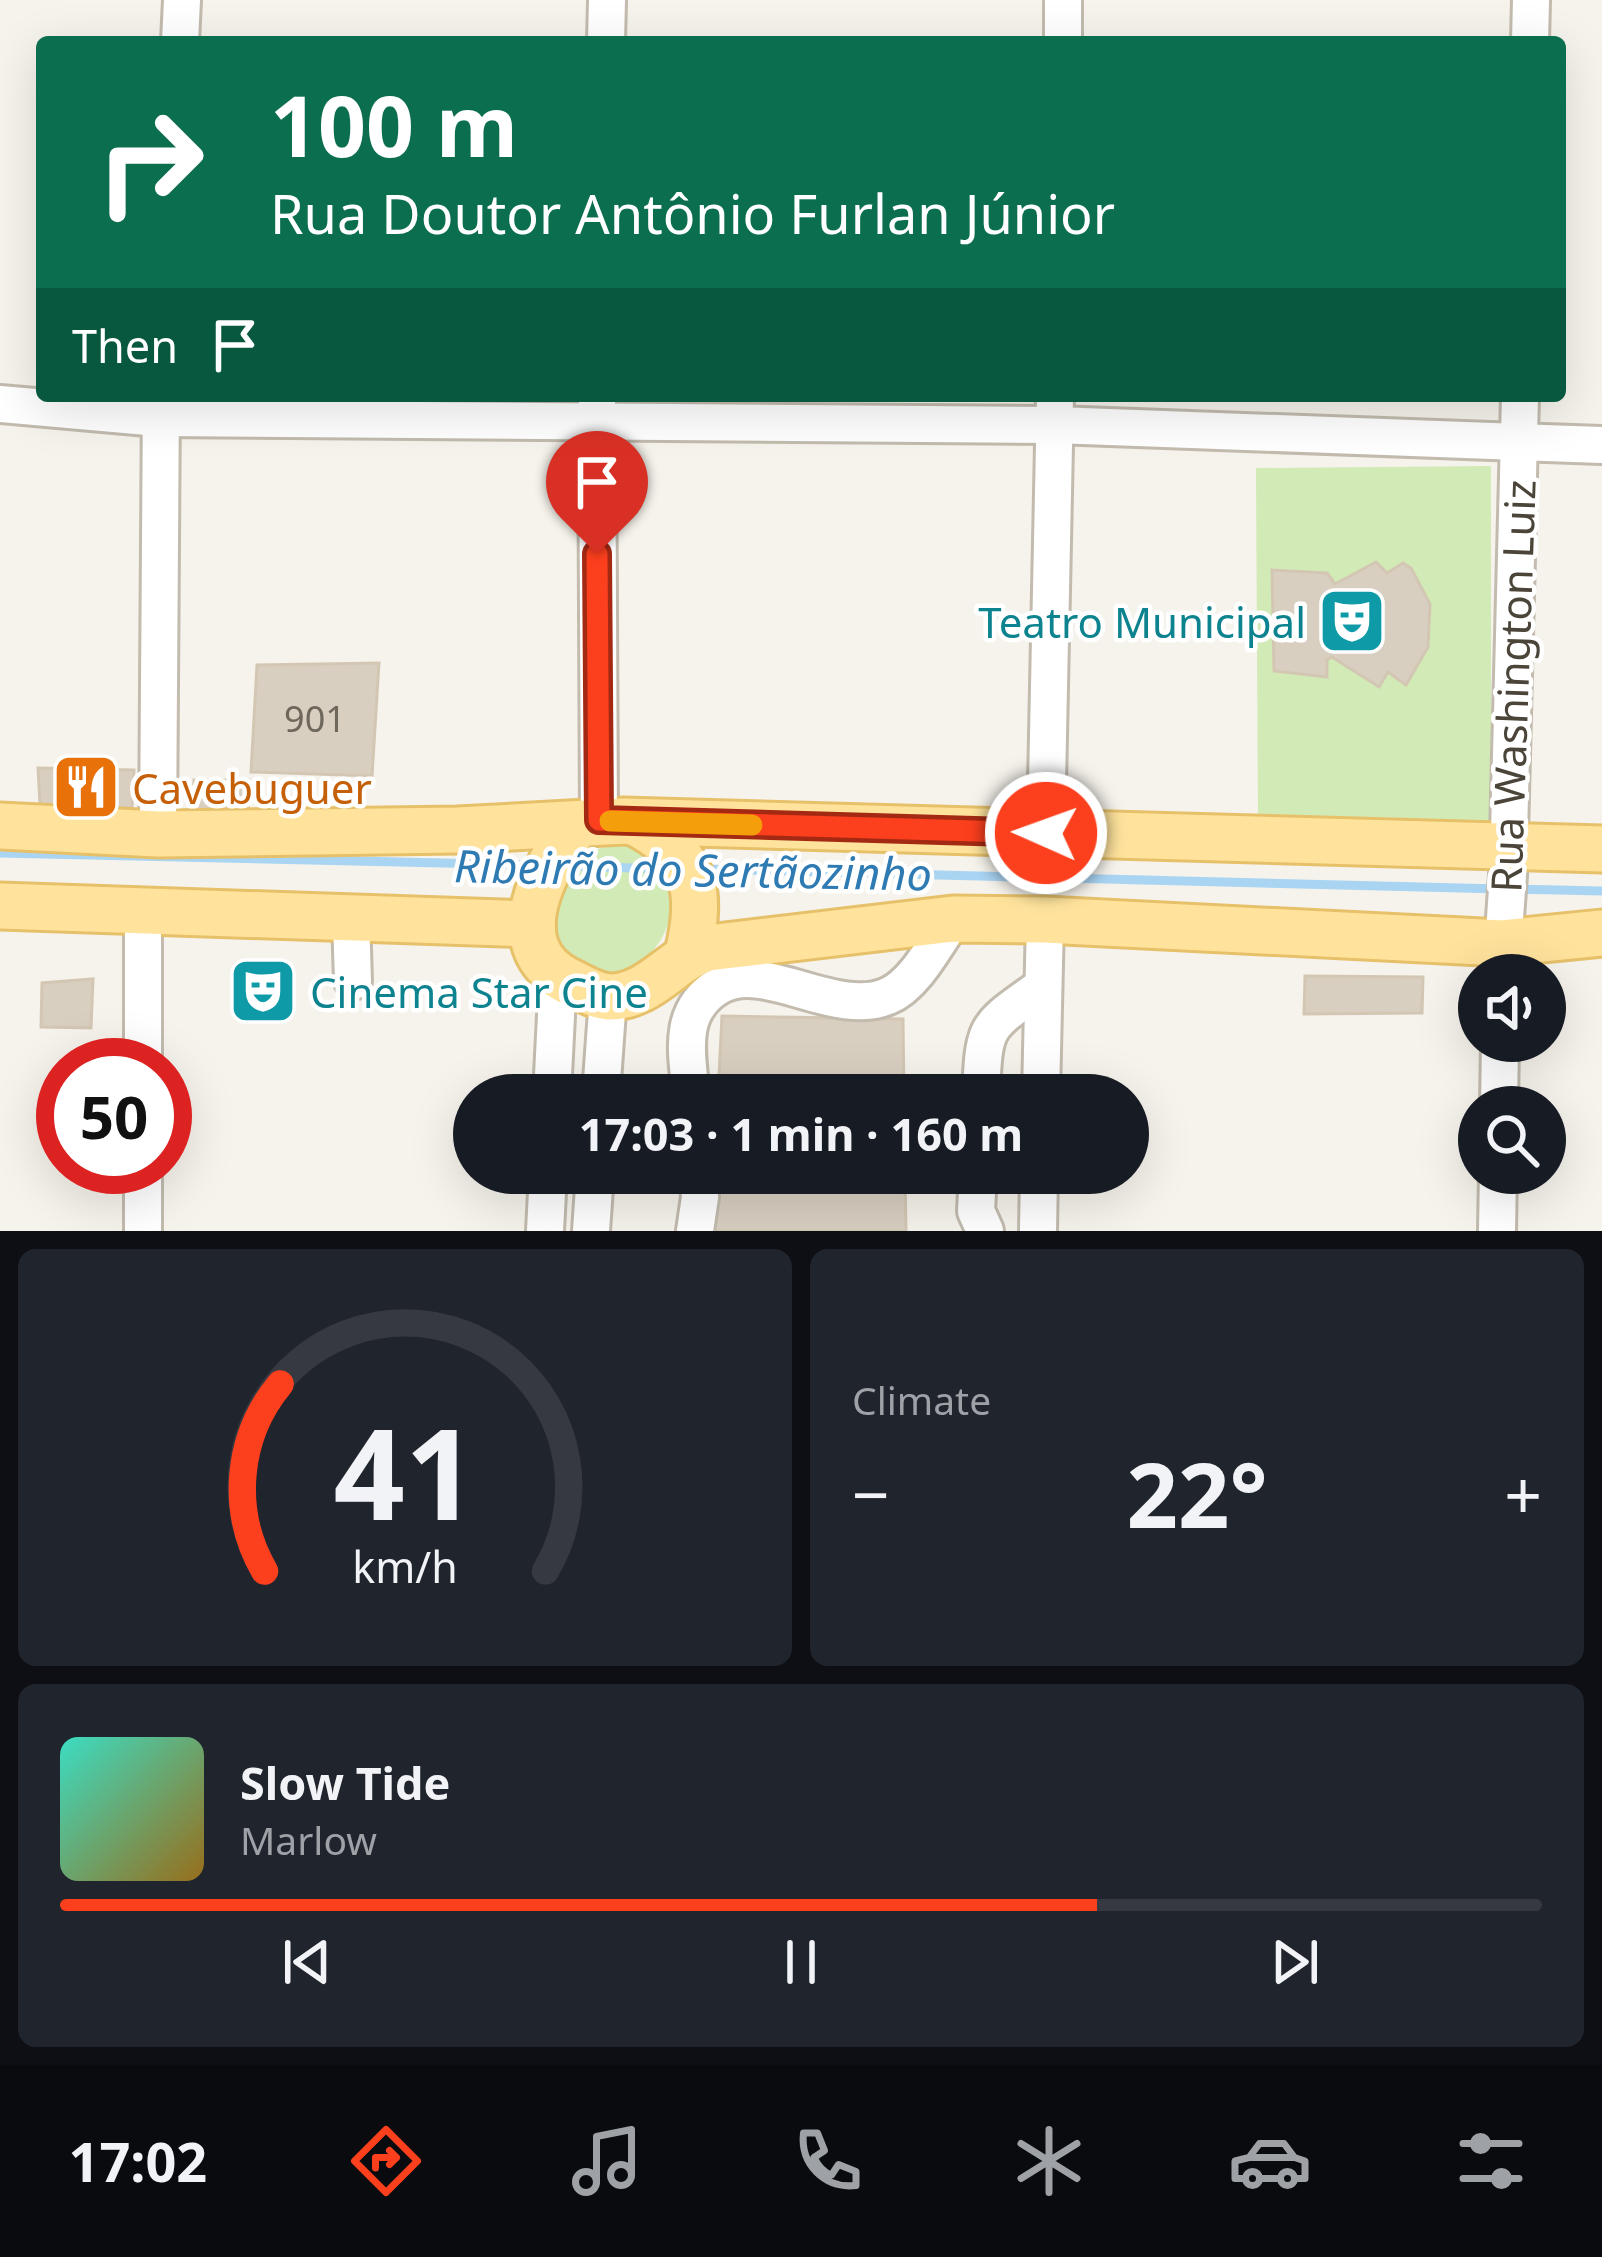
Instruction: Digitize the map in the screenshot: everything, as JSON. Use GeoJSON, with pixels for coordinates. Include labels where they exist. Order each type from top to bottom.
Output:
{"type":"FeatureCollection","features":[{"type":"Feature","properties":{"kind":"main road"},"geometry":{"type":"LineString","coordinates":[[0,826],[158,834],[1046,833],[1505,909],[1602,933]]}},
{"type":"Feature","properties":{"kind":"main road"},"geometry":{"type":"LineString","coordinates":[[591,830],[660,835],[678,850],[691,878],[693,937],[664,976],[638,991],[608,997],[559,976],[544,958],[532,918],[542,875],[591,830]]}},
{"type":"Feature","properties":{"kind":"main road"},"geometry":{"type":"LineString","coordinates":[[693,937],[708,948],[953,920],[1505,909],[1602,848]]}},
{"type":"Feature","properties":{"kind":"main road"},"geometry":{"type":"LineString","coordinates":[[0,906],[351,919],[532,918]]}},
{"type":"Feature","properties":{"kind":"street"},"geometry":{"type":"LineString","coordinates":[[180,36],[182,0]]}},
{"type":"Feature","properties":{"kind":"street"},"geometry":{"type":"LineString","coordinates":[[606,36],[607,0]]}},
{"type":"Feature","properties":{"kind":"street"},"geometry":{"type":"LineString","coordinates":[[1063,36],[1064,0]]}},
{"type":"Feature","properties":{"kind":"street"},"geometry":{"type":"LineString","coordinates":[[1530,36],[1531,0]]}},
{"type":"Feature","properties":{"kind":"street","name":"Rua Washington Luiz"},"geometry":{"type":"LineString","coordinates":[[1505,909],[1520,402]]}},
{"type":"Feature","properties":{"kind":"street"},"geometry":{"type":"LineString","coordinates":[[0,404],[1055,411],[1519,444],[1602,445]]}},
{"type":"Feature","properties":{"kind":"street"},"geometry":{"type":"LineString","coordinates":[[158,834],[160,407]]}},
{"type":"Feature","properties":{"kind":"street"},"geometry":{"type":"LineString","coordinates":[[591,830],[596,409]]}},
{"type":"Feature","properties":{"kind":"street"},"geometry":{"type":"LineString","coordinates":[[1046,833],[1055,411]]}},
{"type":"Feature","properties":{"kind":"street"},"geometry":{"type":"LineString","coordinates":[[142,910],[143,1038]]}},
{"type":"Feature","properties":{"kind":"street"},"geometry":{"type":"LineString","coordinates":[[351,919],[353,981]]}},
{"type":"Feature","properties":{"kind":"street"},"geometry":{"type":"LineString","coordinates":[[689,1074],[689,1016],[701,997],[724,982],[749,979],[837,1000],[867,1002],[892,995],[911,977],[953,920]]}},
{"type":"Feature","properties":{"kind":"street"},"geometry":{"type":"LineString","coordinates":[[1041,1074],[1045,920]]}},
{"type":"Feature","properties":{"kind":"street"},"geometry":{"type":"LineString","coordinates":[[553,1074],[559,976]]}},
{"type":"Feature","properties":{"kind":"street"},"geometry":{"type":"LineString","coordinates":[[982,1074],[985,1036],[997,1020],[1043,986]]}},
{"type":"Feature","properties":{"kind":"street"},"geometry":{"type":"LineString","coordinates":[[602,1074],[608,997]]}},
{"type":"Feature","properties":{"kind":"street"},"geometry":{"type":"LineString","coordinates":[[143,1194],[143,1231]]}},
{"type":"Feature","properties":{"kind":"street"},"geometry":{"type":"LineString","coordinates":[[545,1231],[547,1194]]}},
{"type":"Feature","properties":{"kind":"street"},"geometry":{"type":"LineString","coordinates":[[591,1231],[594,1194]]}},
{"type":"Feature","properties":{"kind":"street"},"geometry":{"type":"LineString","coordinates":[[694,1231],[700,1194]]}},
{"type":"Feature","properties":{"kind":"street"},"geometry":{"type":"LineString","coordinates":[[977,1194],[976,1211],[985,1231]]}},
{"type":"Feature","properties":{"kind":"street"},"geometry":{"type":"LineString","coordinates":[[1038,1231],[1039,1194]]}},
{"type":"Feature","properties":{"kind":"street"},"geometry":{"type":"LineString","coordinates":[[1497,1231],[1498,1194]]}},
{"type":"Feature","properties":{"kind":"green space"},"geometry":{"type":"Polygon","coordinates":[[[1491,466],[1491,832],[1258,822],[1256,468],[1491,466]]]}},
{"type":"Feature","properties":{"kind":"green space"},"geometry":{"type":"Polygon","coordinates":[[[633,843],[666,876],[671,893],[667,928],[659,943],[633,966],[616,972],[593,971],[557,950],[555,897],[565,873],[585,854],[633,843]]]}},
{"type":"Feature","properties":{"kind":"building","name":"Teatro Municipal"},"geometry":{"type":"Polygon","coordinates":[[[1376,562],[1387,573],[1403,563],[1411,568],[1430,604],[1428,647],[1406,685],[1388,672],[1379,687],[1332,657],[1327,660],[1327,677],[1274,671],[1272,570],[1327,573],[1335,584],[1376,562]]]}},
{"type":"Feature","properties":{"kind":"building"},"geometry":{"type":"Polygon","coordinates":[[[379,663],[372,776],[251,772],[257,665],[379,663]]]}},
{"type":"Feature","properties":{"kind":"building","name":"Cavebuguer"},"geometry":{"type":"Polygon","coordinates":[[[38,768],[134,770],[132,808],[40,804],[38,768]]]}},
{"type":"Feature","properties":{"kind":"building"},"geometry":{"type":"Polygon","coordinates":[[[194,780],[249,780],[248,816],[193,816],[194,780]]]}},
{"type":"Feature","properties":{"kind":"building"},"geometry":{"type":"Polygon","coordinates":[[[1305,976],[1423,977],[1422,1013],[1304,1014],[1305,976]]]}},
{"type":"Feature","properties":{"kind":"building"},"geometry":{"type":"Polygon","coordinates":[[[93,979],[91,1028],[41,1027],[42,983],[93,979]]]}},
{"type":"Feature","properties":{"kind":"building"},"geometry":{"type":"Polygon","coordinates":[[[722,1016],[903,1019],[904,1074],[719,1074],[722,1016]]]}},
{"type":"Feature","properties":{"kind":"building"},"geometry":{"type":"Polygon","coordinates":[[[713,1194],[905,1194],[906,1231],[711,1231],[713,1194]]]}},
{"type":"Feature","properties":{"kind":"waterway","name":"Ribeirão do Sertãozinho"},"geometry":{"type":"LineString","coordinates":[[0,853],[535,865]]}},
{"type":"Feature","properties":{"kind":"waterway","name":"Ribeirão do Sertãozinho"},"geometry":{"type":"LineString","coordinates":[[564,866],[667,869]]}},
{"type":"Feature","properties":{"kind":"waterway","name":"Ribeirão do Sertãozinho"},"geometry":{"type":"LineString","coordinates":[[702,869],[1501,889]]}},
{"type":"Feature","properties":{"kind":"waterway","name":"Ribeirão do Sertãozinho"},"geometry":{"type":"LineString","coordinates":[[1517,889],[1602,891]]}},
{"type":"Feature","properties":{"kind":"slow traffic"},"geometry":{"type":"LineString","coordinates":[[610,821],[752,825]]}},
{"type":"Feature","properties":{"kind":"place","name":"Teatro Municipal"},"geometry":{"type":"Point","coordinates":[1352,621]}},
{"type":"Feature","properties":{"kind":"place","name":"Cavebuguer"},"geometry":{"type":"Point","coordinates":[86,787]}},
{"type":"Feature","properties":{"kind":"place","name":"Cinema Star Cine"},"geometry":{"type":"Point","coordinates":[263,991]}},
{"type":"Feature","properties":{"kind":"route"},"geometry":{"type":"LineString","coordinates":[[597,554],[599,820],[1046,833]]}}]}
